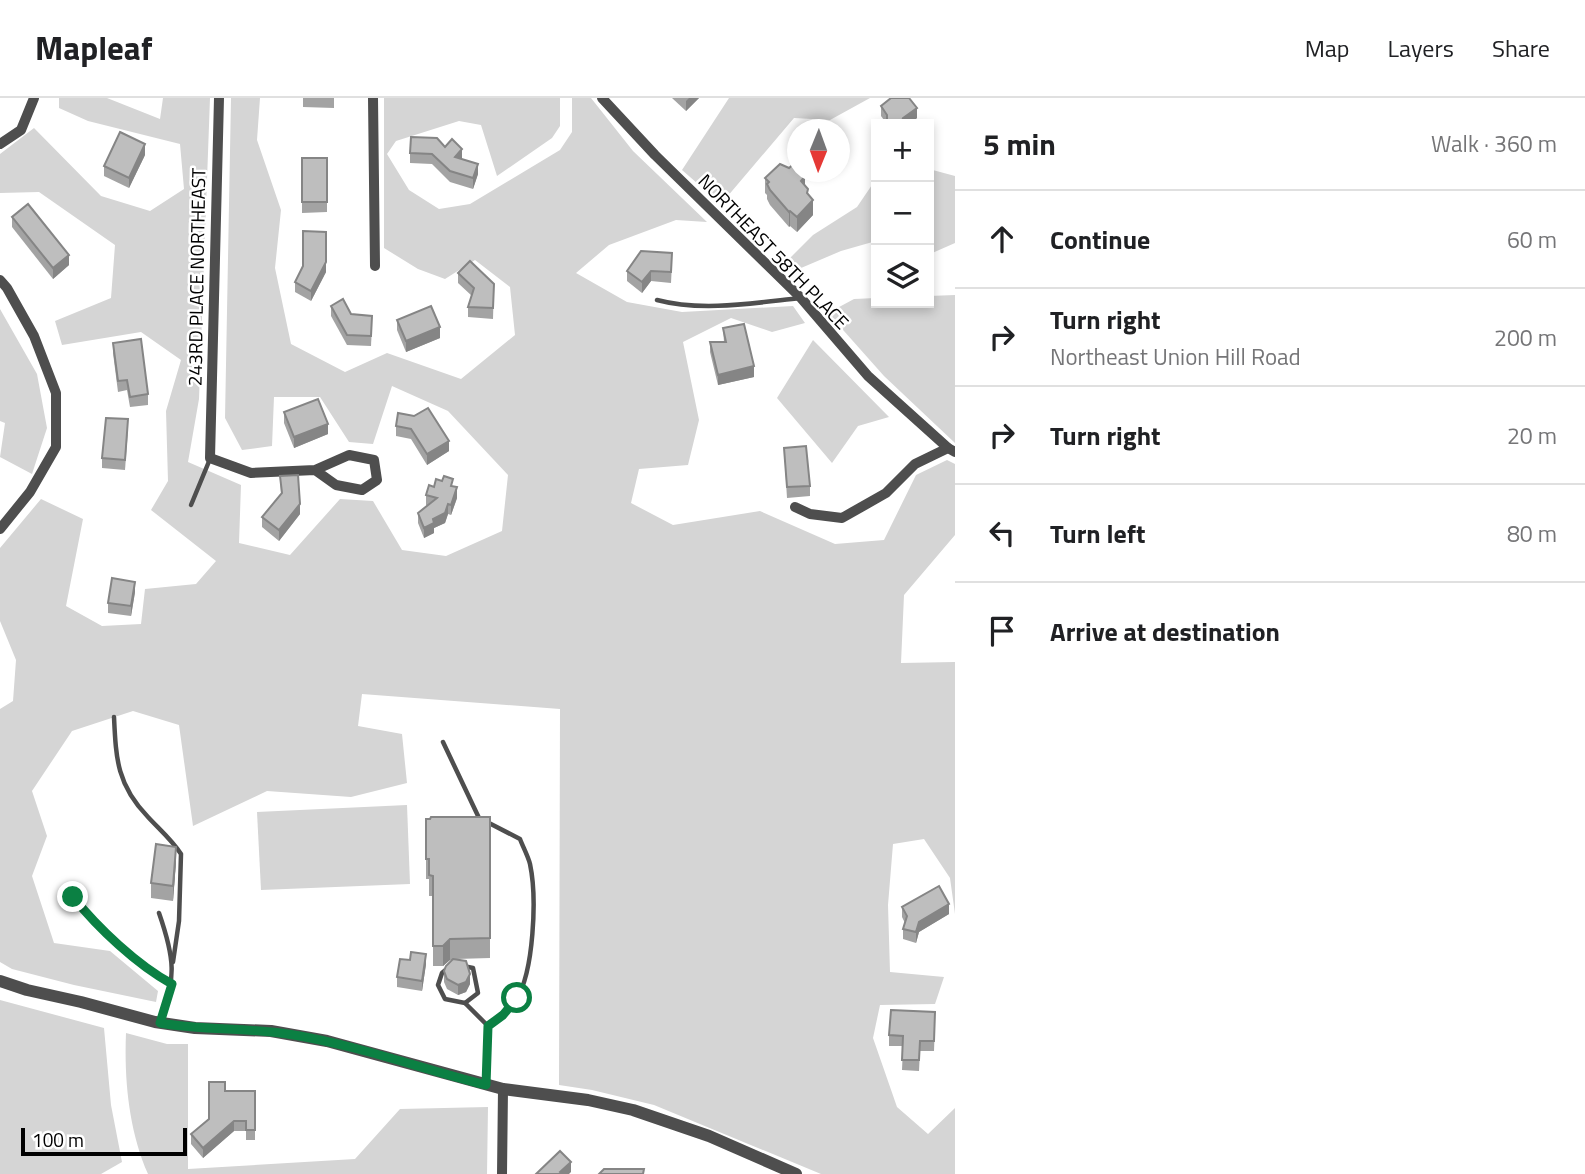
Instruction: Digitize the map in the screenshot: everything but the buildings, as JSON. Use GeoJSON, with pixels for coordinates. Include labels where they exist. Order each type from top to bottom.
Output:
{"type":"FeatureCollection","features":[{"type":"Feature","properties":{"kind":"street"},"geometry":{"type":"LineString","coordinates":[[0,144],[21,130],[34,98]]}},
{"type":"Feature","properties":{"kind":"street","name":"243RD PLACE NORTHEAST"},"geometry":{"type":"LineString","coordinates":[[210,458],[219,98]]}},
{"type":"Feature","properties":{"kind":"street"},"geometry":{"type":"LineString","coordinates":[[373,98],[375,266]]}},
{"type":"Feature","properties":{"kind":"street","name":"NORTHEAST 58TH PLACE"},"geometry":{"type":"LineString","coordinates":[[602,98],[655,155],[801,298],[868,376],[951,450]]}},
{"type":"Feature","properties":{"kind":"street"},"geometry":{"type":"LineString","coordinates":[[0,280],[34,336],[56,393],[56,447],[30,492],[0,529]]}},
{"type":"Feature","properties":{"kind":"street"},"geometry":{"type":"LineString","coordinates":[[795,507],[810,514],[842,518],[886,493],[915,464],[951,450]]}},
{"type":"Feature","properties":{"kind":"street"},"geometry":{"type":"LineString","coordinates":[[210,458],[251,473],[315,470],[349,455],[374,460],[377,480],[362,490],[336,485],[315,470]]}},
{"type":"Feature","properties":{"kind":"street"},"geometry":{"type":"LineString","coordinates":[[0,981],[160,1023],[195,1028],[271,1031],[327,1041],[503,1089],[588,1100],[633,1110],[709,1136],[796,1174]]}},
{"type":"Feature","properties":{"kind":"street"},"geometry":{"type":"LineString","coordinates":[[502,1174],[503,1089]]}},
{"type":"Feature","properties":{"kind":"lane"},"geometry":{"type":"LineString","coordinates":[[657,300],[674,305],[734,304],[801,298]]}},
{"type":"Feature","properties":{"kind":"lane"},"geometry":{"type":"LineString","coordinates":[[191,505],[210,458]]}},
{"type":"Feature","properties":{"kind":"lane"},"geometry":{"type":"LineString","coordinates":[[114,716],[117,766],[124,785],[132,799],[181,853],[179,921],[172,984],[160,1023]]}},
{"type":"Feature","properties":{"kind":"lane"},"geometry":{"type":"LineString","coordinates":[[443,741],[478,817],[520,839],[530,864],[532,916],[527,976],[517,998],[503,1015],[488,1026]]}},
{"type":"Feature","properties":{"kind":"lane"},"geometry":{"type":"LineString","coordinates":[[73,897],[85,912],[152,972],[172,984]]}},
{"type":"Feature","properties":{"kind":"lane"},"geometry":{"type":"LineString","coordinates":[[159,913],[173,962]]}},
{"type":"Feature","properties":{"kind":"lane"},"geometry":{"type":"LineString","coordinates":[[465,1003],[478,993],[473,968],[452,964],[442,973],[438,985],[445,999],[465,1003],[488,1026],[486,1085]]}},
{"type":"Feature","properties":{"kind":"shaded area"},"geometry":{"type":"Polygon","coordinates":[[[59,98],[107,98],[160,119],[163,98],[210,98],[199,399],[188,462],[241,485],[239,543],[290,555],[340,499],[373,501],[402,550],[446,556],[502,531],[508,475],[448,411],[392,386],[373,444],[349,442],[320,397],[274,397],[272,446],[242,450],[225,418],[231,98],[260,98],[257,140],[281,210],[275,268],[291,344],[345,372],[387,353],[461,379],[515,335],[510,287],[475,260],[445,279],[418,269],[384,248],[384,98],[560,98],[560,126],[552,138],[497,176],[481,125],[459,121],[396,141],[387,154],[409,190],[439,209],[470,204],[560,150],[572,132],[572,98],[591,98],[633,151],[707,222],[676,220],[609,245],[576,273],[627,302],[682,312],[793,306],[805,323],[772,332],[731,318],[683,342],[699,420],[688,465],[639,469],[631,503],[673,525],[760,511],[835,544],[884,540],[916,475],[947,460],[955,464],[955,535],[904,595],[901,663],[955,662],[955,914],[950,878],[924,839],[893,844],[888,905],[890,972],[944,977],[935,1004],[880,1005],[873,1038],[897,1107],[928,1134],[955,1108],[955,1174],[821,1174],[654,1105],[559,1085],[560,709],[362,694],[358,726],[402,734],[407,783],[351,797],[267,791],[193,826],[179,725],[133,711],[72,731],[32,791],[47,836],[32,876],[54,943],[110,951],[158,991],[156,1002],[74,985],[12,969],[0,962],[0,709],[13,701],[16,660],[0,621],[0,548],[41,499],[83,519],[66,606],[102,626],[141,624],[145,589],[196,584],[216,561],[151,510],[168,481],[166,411],[181,360],[141,332],[62,345],[55,321],[111,298],[115,245],[39,192],[0,193],[0,154],[34,128],[101,196],[150,211],[184,189],[180,144],[88,121],[59,108],[59,98]]]}},
{"type":"Feature","properties":{"kind":"shaded area"},"geometry":{"type":"Polygon","coordinates":[[[729,98],[870,98],[832,119],[787,119],[787,126],[721,204],[682,170],[729,98]]]}},
{"type":"Feature","properties":{"kind":"shaded area"},"geometry":{"type":"Polygon","coordinates":[[[934,170],[955,176],[955,243],[934,252],[934,170]]]}},
{"type":"Feature","properties":{"kind":"shaded area"},"geometry":{"type":"Polygon","coordinates":[[[871,186],[871,242],[841,251],[794,271],[785,263],[813,235],[857,207],[871,186]]]}},
{"type":"Feature","properties":{"kind":"shaded area"},"geometry":{"type":"Polygon","coordinates":[[[955,295],[955,443],[884,376],[828,313],[854,299],[871,298],[871,308],[934,308],[934,296],[955,295]]]}},
{"type":"Feature","properties":{"kind":"shaded area"},"geometry":{"type":"Polygon","coordinates":[[[0,309],[37,374],[47,428],[32,474],[0,457],[5,423],[0,421],[0,309]]]}},
{"type":"Feature","properties":{"kind":"shaded area"},"geometry":{"type":"Polygon","coordinates":[[[813,340],[889,417],[858,426],[832,463],[777,398],[813,340]]]}},
{"type":"Feature","properties":{"kind":"shaded area"},"geometry":{"type":"Polygon","coordinates":[[[407,805],[410,884],[261,890],[257,812],[407,805]]]}},
{"type":"Feature","properties":{"kind":"shaded area"},"geometry":{"type":"Polygon","coordinates":[[[0,1000],[104,1028],[111,1105],[122,1162],[101,1174],[0,1174],[0,1000]]]}},
{"type":"Feature","properties":{"kind":"shaded area"},"geometry":{"type":"Polygon","coordinates":[[[126,1033],[167,1044],[188,1044],[188,1169],[355,1159],[400,1109],[488,1107],[487,1174],[148,1174],[136,1140],[129,1105],[126,1033]]]}},
{"type":"Feature","properties":{"kind":"route"},"geometry":{"type":"LineString","coordinates":[[73,897],[85,912],[152,972],[172,984],[160,1023],[195,1028],[271,1031],[327,1041],[486,1085],[488,1026],[503,1015],[517,998]]}}]}
